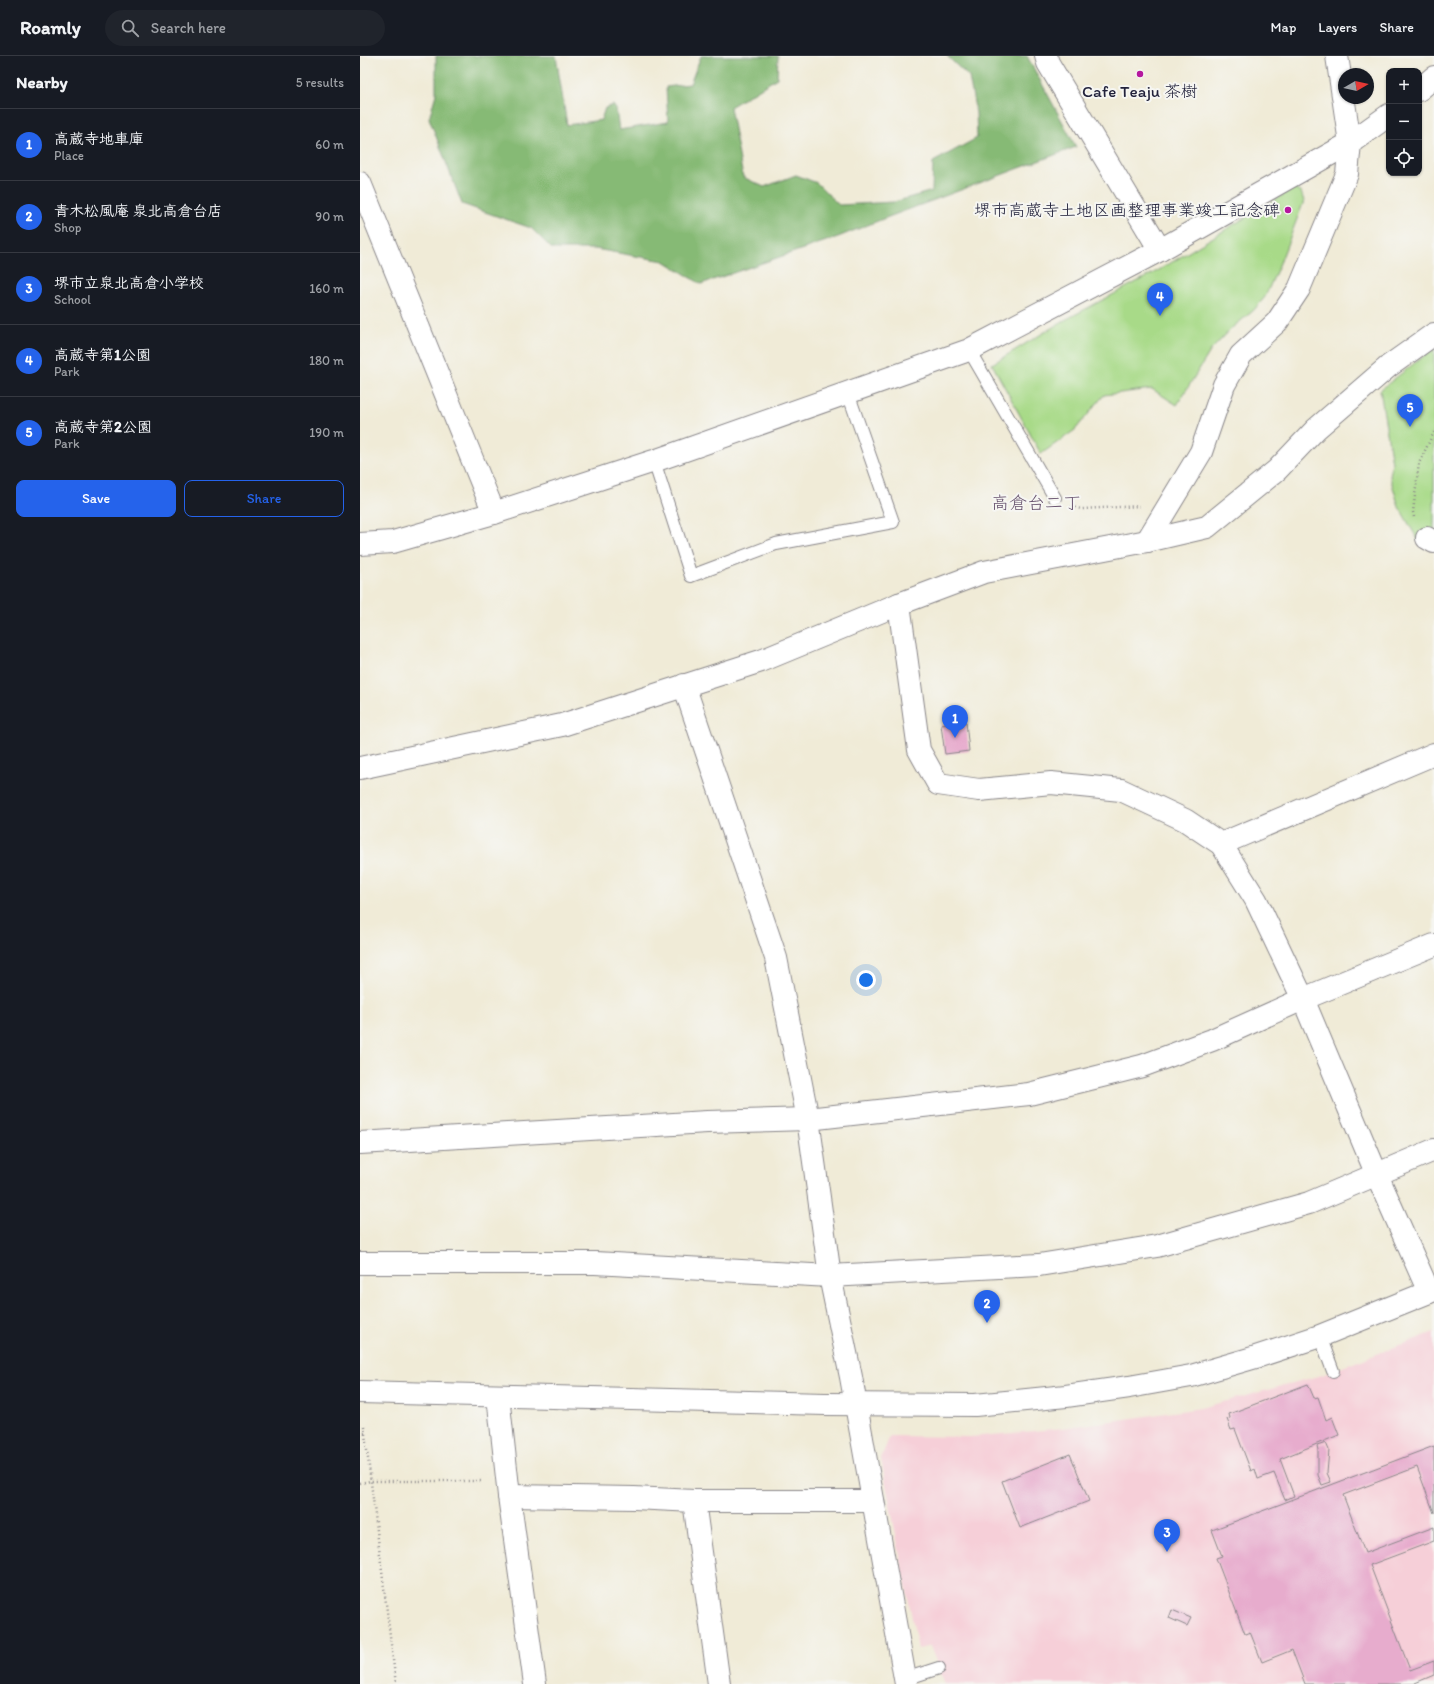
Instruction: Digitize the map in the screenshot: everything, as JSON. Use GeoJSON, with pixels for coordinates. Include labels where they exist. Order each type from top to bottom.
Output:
{"type":"FeatureCollection","features":[{"type":"Feature","properties":{"kind":"street"},"geometry":{"type":"LineString","coordinates":[[1046,56],[1048,63],[1160,250]]}},
{"type":"Feature","properties":{"kind":"street"},"geometry":{"type":"LineString","coordinates":[[1147,541],[1168,504],[1201,452],[1224,386],[1241,355],[1277,322],[1299,289],[1347,174],[1350,143],[1337,56]]}},
{"type":"Feature","properties":{"kind":"street"},"geometry":{"type":"LineString","coordinates":[[1422,87],[1434,77]]}},
{"type":"Feature","properties":{"kind":"street"},"geometry":{"type":"LineString","coordinates":[[360,544],[392,542],[494,513],[654,461],[969,350],[1160,250],[1350,143],[1386,117]]}},
{"type":"Feature","properties":{"kind":"street"},"geometry":{"type":"LineString","coordinates":[[360,183],[494,513]]}},
{"type":"Feature","properties":{"kind":"street"},"geometry":{"type":"LineString","coordinates":[[360,768],[562,725],[761,661],[899,604],[984,572],[1147,541],[1207,527],[1277,470],[1316,429],[1389,366],[1434,334]]}},
{"type":"Feature","properties":{"kind":"street"},"geometry":{"type":"LineString","coordinates":[[360,1392],[855,1404],[975,1405],[1066,1396],[1191,1376],[1320,1336],[1432,1291],[1377,1175],[1303,999],[1256,900],[1221,844],[1185,820],[1121,790],[1051,783],[979,790],[938,784],[918,750],[899,604]]}},
{"type":"Feature","properties":{"kind":"street"},"geometry":{"type":"LineString","coordinates":[[684,685],[776,958],[808,1119],[830,1276],[906,1682]]}},
{"type":"Feature","properties":{"kind":"street"},"geometry":{"type":"LineString","coordinates":[[1221,844],[1434,754]]}},
{"type":"Feature","properties":{"kind":"street"},"geometry":{"type":"LineString","coordinates":[[360,1143],[699,1123],[808,1119],[1029,1094],[1142,1066],[1212,1040],[1303,999],[1434,945]]}},
{"type":"Feature","properties":{"kind":"street"},"geometry":{"type":"LineString","coordinates":[[360,1263],[595,1263],[830,1276],[1038,1265],[1157,1246],[1309,1203],[1434,1150]]}},
{"type":"Feature","properties":{"kind":"street"},"geometry":{"type":"LineString","coordinates":[[498,1396],[508,1489],[535,1684]]}},
{"type":"Feature","properties":{"kind":"street"},"geometry":{"type":"LineString","coordinates":[[508,1489],[610,1497],[694,1501],[873,1501]]}},
{"type":"Feature","properties":{"kind":"street"},"geometry":{"type":"LineString","coordinates":[[694,1501],[719,1684]]}},
{"type":"Feature","properties":{"kind":"lane"},"geometry":{"type":"LineString","coordinates":[[969,350],[1055,498]]}},
{"type":"Feature","properties":{"kind":"lane"},"geometry":{"type":"LineString","coordinates":[[654,461],[691,576],[776,544],[893,522],[848,392]]}},
{"type":"Feature","properties":{"kind":"lane"},"geometry":{"type":"LineString","coordinates":[[1320,1336],[1333,1371]]}},
{"type":"Feature","properties":{"kind":"lane"},"geometry":{"type":"LineString","coordinates":[[906,1682],[939,1668]]}},
{"type":"Feature","properties":{"kind":"path"},"geometry":{"type":"LineString","coordinates":[[1431,540],[1416,521],[1413,512],[1419,463],[1434,432]]}},
{"type":"Feature","properties":{"kind":"path"},"geometry":{"type":"LineString","coordinates":[[1055,498],[1069,507],[1082,509],[1168,504]]}},
{"type":"Feature","properties":{"kind":"path"},"geometry":{"type":"LineString","coordinates":[[364,1426],[396,1684]]}},
{"type":"Feature","properties":{"kind":"path"},"geometry":{"type":"LineString","coordinates":[[360,1434],[365,1434]]}},
{"type":"Feature","properties":{"kind":"path"},"geometry":{"type":"LineString","coordinates":[[360,1482],[370,1481],[508,1489]]}},
{"type":"Feature","properties":{"kind":"shaded area"},"geometry":{"type":"Polygon","coordinates":[[[1434,1332],[1434,1684],[945,1684],[930,1646],[918,1649],[881,1458],[890,1436],[971,1437],[1064,1428],[1201,1408],[1322,1375],[1434,1332]]]}},
{"type":"Feature","properties":{"kind":"green space"},"geometry":{"type":"Polygon","coordinates":[[[436,56],[556,56],[567,125],[601,120],[605,108],[613,105],[616,109],[619,130],[668,122],[666,87],[690,84],[701,56],[778,56],[777,78],[730,107],[743,177],[764,187],[796,175],[817,183],[839,205],[894,202],[932,191],[933,162],[977,138],[976,113],[969,77],[947,56],[1027,56],[1076,147],[838,237],[701,284],[664,261],[595,249],[552,249],[531,228],[462,204],[429,118],[436,94],[436,56]]]}},
{"type":"Feature","properties":{"kind":"green space"},"geometry":{"type":"Polygon","coordinates":[[[1294,188],[1301,192],[1304,201],[1265,297],[1253,311],[1233,327],[1211,350],[1177,405],[1152,389],[1104,395],[1075,430],[1041,454],[992,364],[1063,321],[1159,270],[1294,188]]]}},
{"type":"Feature","properties":{"kind":"green space"},"geometry":{"type":"Polygon","coordinates":[[[1434,348],[1434,529],[1421,545],[1399,507],[1390,477],[1392,463],[1380,390],[1434,348]]]}},
{"type":"Feature","properties":{"kind":"building"},"geometry":{"type":"Polygon","coordinates":[[[966,722],[969,751],[945,754],[941,725],[966,722]]]}},
{"type":"Feature","properties":{"kind":"building"},"geometry":{"type":"Polygon","coordinates":[[[1308,1384],[1314,1398],[1318,1397],[1326,1420],[1332,1417],[1339,1435],[1280,1459],[1294,1496],[1285,1500],[1274,1473],[1258,1479],[1255,1469],[1251,1471],[1235,1429],[1231,1430],[1227,1419],[1230,1418],[1229,1414],[1308,1384]]]}},
{"type":"Feature","properties":{"kind":"building"},"geometry":{"type":"Polygon","coordinates":[[[1326,1443],[1329,1450],[1327,1473],[1331,1482],[1322,1485],[1318,1475],[1317,1446],[1326,1443]]]}},
{"type":"Feature","properties":{"kind":"building"},"geometry":{"type":"Polygon","coordinates":[[[1434,1446],[1434,1513],[1417,1467],[1343,1495],[1365,1553],[1434,1527],[1434,1541],[1370,1565],[1410,1670],[1434,1661],[1434,1675],[1415,1684],[1305,1684],[1292,1650],[1262,1662],[1250,1632],[1245,1634],[1216,1558],[1222,1556],[1212,1530],[1434,1446]]]}},
{"type":"Feature","properties":{"kind":"building"},"geometry":{"type":"Polygon","coordinates":[[[1070,1454],[1089,1501],[1020,1528],[1002,1481],[1070,1454]]]}},
{"type":"Feature","properties":{"kind":"building"},"geometry":{"type":"Polygon","coordinates":[[[1172,1610],[1191,1618],[1187,1626],[1169,1618],[1172,1610]]]}},
{"type":"Feature","properties":{"kind":"place","name":"Cafe Teaju 茶樹"},"geometry":{"type":"Point","coordinates":[1140,74]}},
{"type":"Feature","properties":{"kind":"place","name":"堺市高蔵寺土地区画整理事業竣工記念碑"},"geometry":{"type":"Point","coordinates":[1288,210]}},
{"type":"Feature","properties":{"kind":"place","name":"高蔵寺第1公園"},"geometry":{"type":"Point","coordinates":[1160,316]}},
{"type":"Feature","properties":{"kind":"place","name":"高蔵寺第2公園"},"geometry":{"type":"Point","coordinates":[1410,427]}},
{"type":"Feature","properties":{"kind":"place","name":"高蔵寺地車庫"},"geometry":{"type":"Point","coordinates":[955,738]}},
{"type":"Feature","properties":{"kind":"place","name":"青木松風庵 泉北高倉台店"},"geometry":{"type":"Point","coordinates":[987,1323]}},
{"type":"Feature","properties":{"kind":"place","name":"堺市立泉北高倉小学校"},"geometry":{"type":"Point","coordinates":[1167,1552]}},
{"type":"Feature","properties":{"kind":"district","name":"高倉台二丁"},"geometry":{"type":"Point","coordinates":[1036,503]}}]}
